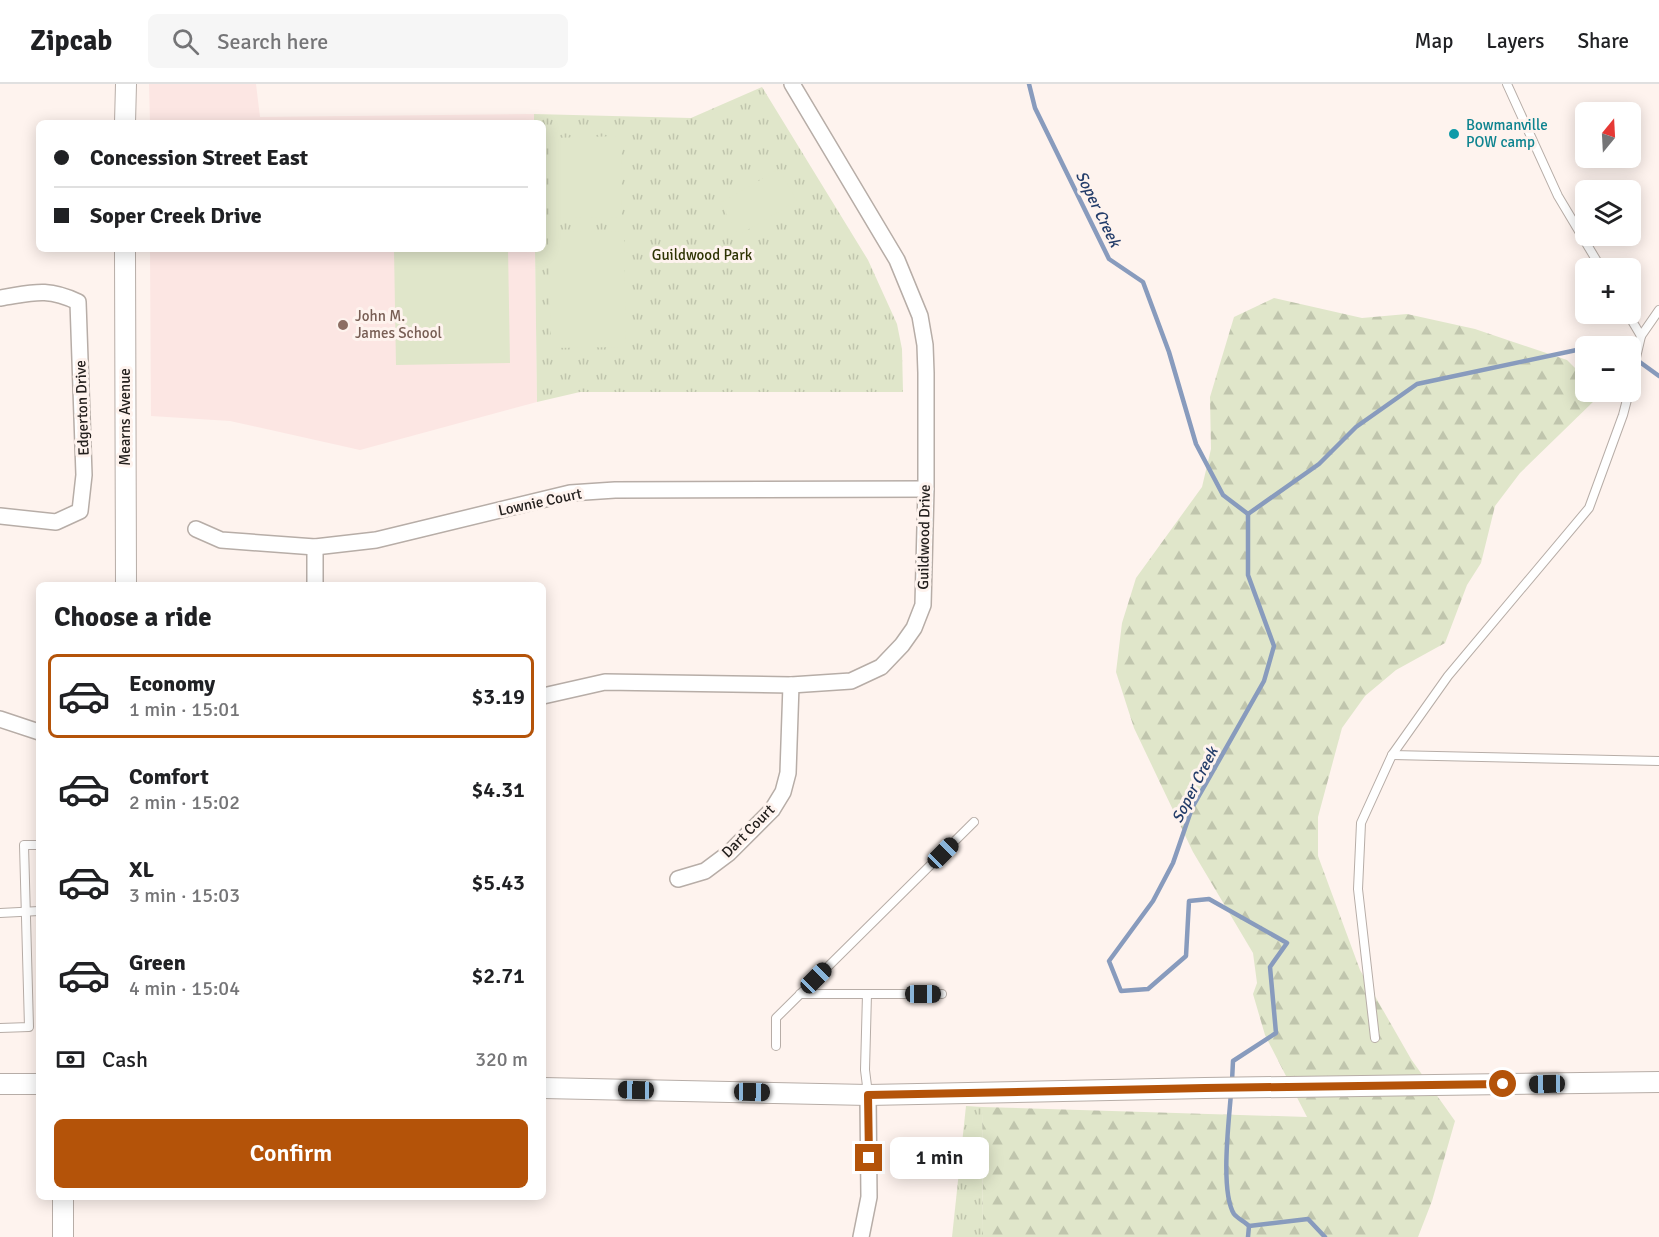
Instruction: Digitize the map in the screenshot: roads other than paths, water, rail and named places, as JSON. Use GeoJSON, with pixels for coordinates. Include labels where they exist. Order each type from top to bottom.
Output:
{"type":"FeatureCollection","features":[{"type":"Feature","properties":{"kind":"street"},"geometry":{"type":"LineString","coordinates":[[125,120],[126,84]]}},
{"type":"Feature","properties":{"kind":"street","name":"Guildwood Drive"},"geometry":{"type":"LineString","coordinates":[[546,695],[605,682],[791,685],[851,681],[881,667],[902,645],[914,628],[923,605],[926,489],[926,373],[925,345],[920,316],[897,260],[792,84]]}},
{"type":"Feature","properties":{"kind":"street","name":"Mearns Avenue"},"geometry":{"type":"LineString","coordinates":[[125,252],[126,582]]}},
{"type":"Feature","properties":{"kind":"street","name":"Edgerton Drive"},"geometry":{"type":"LineString","coordinates":[[0,297],[48,291],[78,302],[84,475],[80,511],[56,522],[0,516]]}},
{"type":"Feature","properties":{"kind":"street","name":"Lownie Court"},"geometry":{"type":"LineString","coordinates":[[196,529],[220,540],[315,547],[376,540],[570,494],[615,490],[926,489]]}},
{"type":"Feature","properties":{"kind":"street"},"geometry":{"type":"LineString","coordinates":[[315,547],[315,582]]}},
{"type":"Feature","properties":{"kind":"street","name":"Dart Court"},"geometry":{"type":"LineString","coordinates":[[678,879],[705,871],[729,853],[772,810],[783,792],[788,773],[791,685]]}},
{"type":"Feature","properties":{"kind":"street"},"geometry":{"type":"LineString","coordinates":[[0,719],[36,731]]}},
{"type":"Feature","properties":{"kind":"street"},"geometry":{"type":"LineString","coordinates":[[546,1088],[868,1095],[1659,1082]]}},
{"type":"Feature","properties":{"kind":"street"},"geometry":{"type":"LineString","coordinates":[[0,1084],[36,1084]]}},
{"type":"Feature","properties":{"kind":"street"},"geometry":{"type":"LineString","coordinates":[[861,1237],[869,1197],[868,1095]]}},
{"type":"Feature","properties":{"kind":"street"},"geometry":{"type":"LineString","coordinates":[[63,1200],[63,1237]]}},
{"type":"Feature","properties":{"kind":"lane"},"geometry":{"type":"LineString","coordinates":[[1507,84],[1558,196],[1595,258]]}},
{"type":"Feature","properties":{"kind":"lane"},"geometry":{"type":"LineString","coordinates":[[1634,324],[1641,336],[1659,309]]}},
{"type":"Feature","properties":{"kind":"lane"},"geometry":{"type":"LineString","coordinates":[[1375,1038],[1358,889],[1361,823],[1392,755],[1448,676],[1589,508],[1626,402]]}},
{"type":"Feature","properties":{"kind":"lane"},"geometry":{"type":"LineString","coordinates":[[1392,755],[1659,761]]}},
{"type":"Feature","properties":{"kind":"lane"},"geometry":{"type":"LineString","coordinates":[[776,1046],[776,1018],[974,822]]}},
{"type":"Feature","properties":{"kind":"lane"},"geometry":{"type":"LineString","coordinates":[[0,1028],[28,1027],[24,845],[36,845]]}},
{"type":"Feature","properties":{"kind":"lane"},"geometry":{"type":"LineString","coordinates":[[0,913],[36,911]]}},
{"type":"Feature","properties":{"kind":"lane"},"geometry":{"type":"LineString","coordinates":[[800,994],[942,994]]}},
{"type":"Feature","properties":{"kind":"lane"},"geometry":{"type":"LineString","coordinates":[[867,994],[865,1070],[868,1095]]}},
{"type":"Feature","properties":{"kind":"waterway","name":"Soper Creek"},"geometry":{"type":"LineString","coordinates":[[1029,84],[1035,108],[1109,259],[1143,282],[1169,352],[1196,444],[1223,495],[1248,514]]}},
{"type":"Feature","properties":{"kind":"waterway"},"geometry":{"type":"LineString","coordinates":[[1248,514],[1319,464],[1356,427],[1417,384],[1575,350]]}},
{"type":"Feature","properties":{"kind":"waterway"},"geometry":{"type":"LineString","coordinates":[[1641,363],[1659,376]]}},
{"type":"Feature","properties":{"kind":"waterway","name":"Soper Creek"},"geometry":{"type":"LineString","coordinates":[[1232,1081],[1233,1061],[1276,1033],[1270,967],[1287,943],[1209,899],[1189,901],[1186,956],[1148,989],[1121,991],[1109,961],[1153,901],[1173,863],[1192,808],[1264,681],[1274,646],[1248,575],[1248,514]]}},
{"type":"Feature","properties":{"kind":"waterway","name":"Soper Creek"},"geometry":{"type":"LineString","coordinates":[[1231,1093],[1226,1155],[1227,1189],[1234,1214],[1249,1226],[1248,1237]]}},
{"type":"Feature","properties":{"kind":"waterway","name":"Soper Creek"},"geometry":{"type":"LineString","coordinates":[[1249,1226],[1308,1219],[1325,1237]]}},
{"type":"Feature","properties":{"kind":"place","name":"Bowmanville POW camp"},"geometry":{"type":"Point","coordinates":[1454,134]}},
{"type":"Feature","properties":{"kind":"place","name":"John M. James School"},"geometry":{"type":"Point","coordinates":[343,325]}},
{"type":"Feature","properties":{"kind":"park label","name":"Guildwood Park"},"geometry":{"type":"Point","coordinates":[702,255]}}]}
